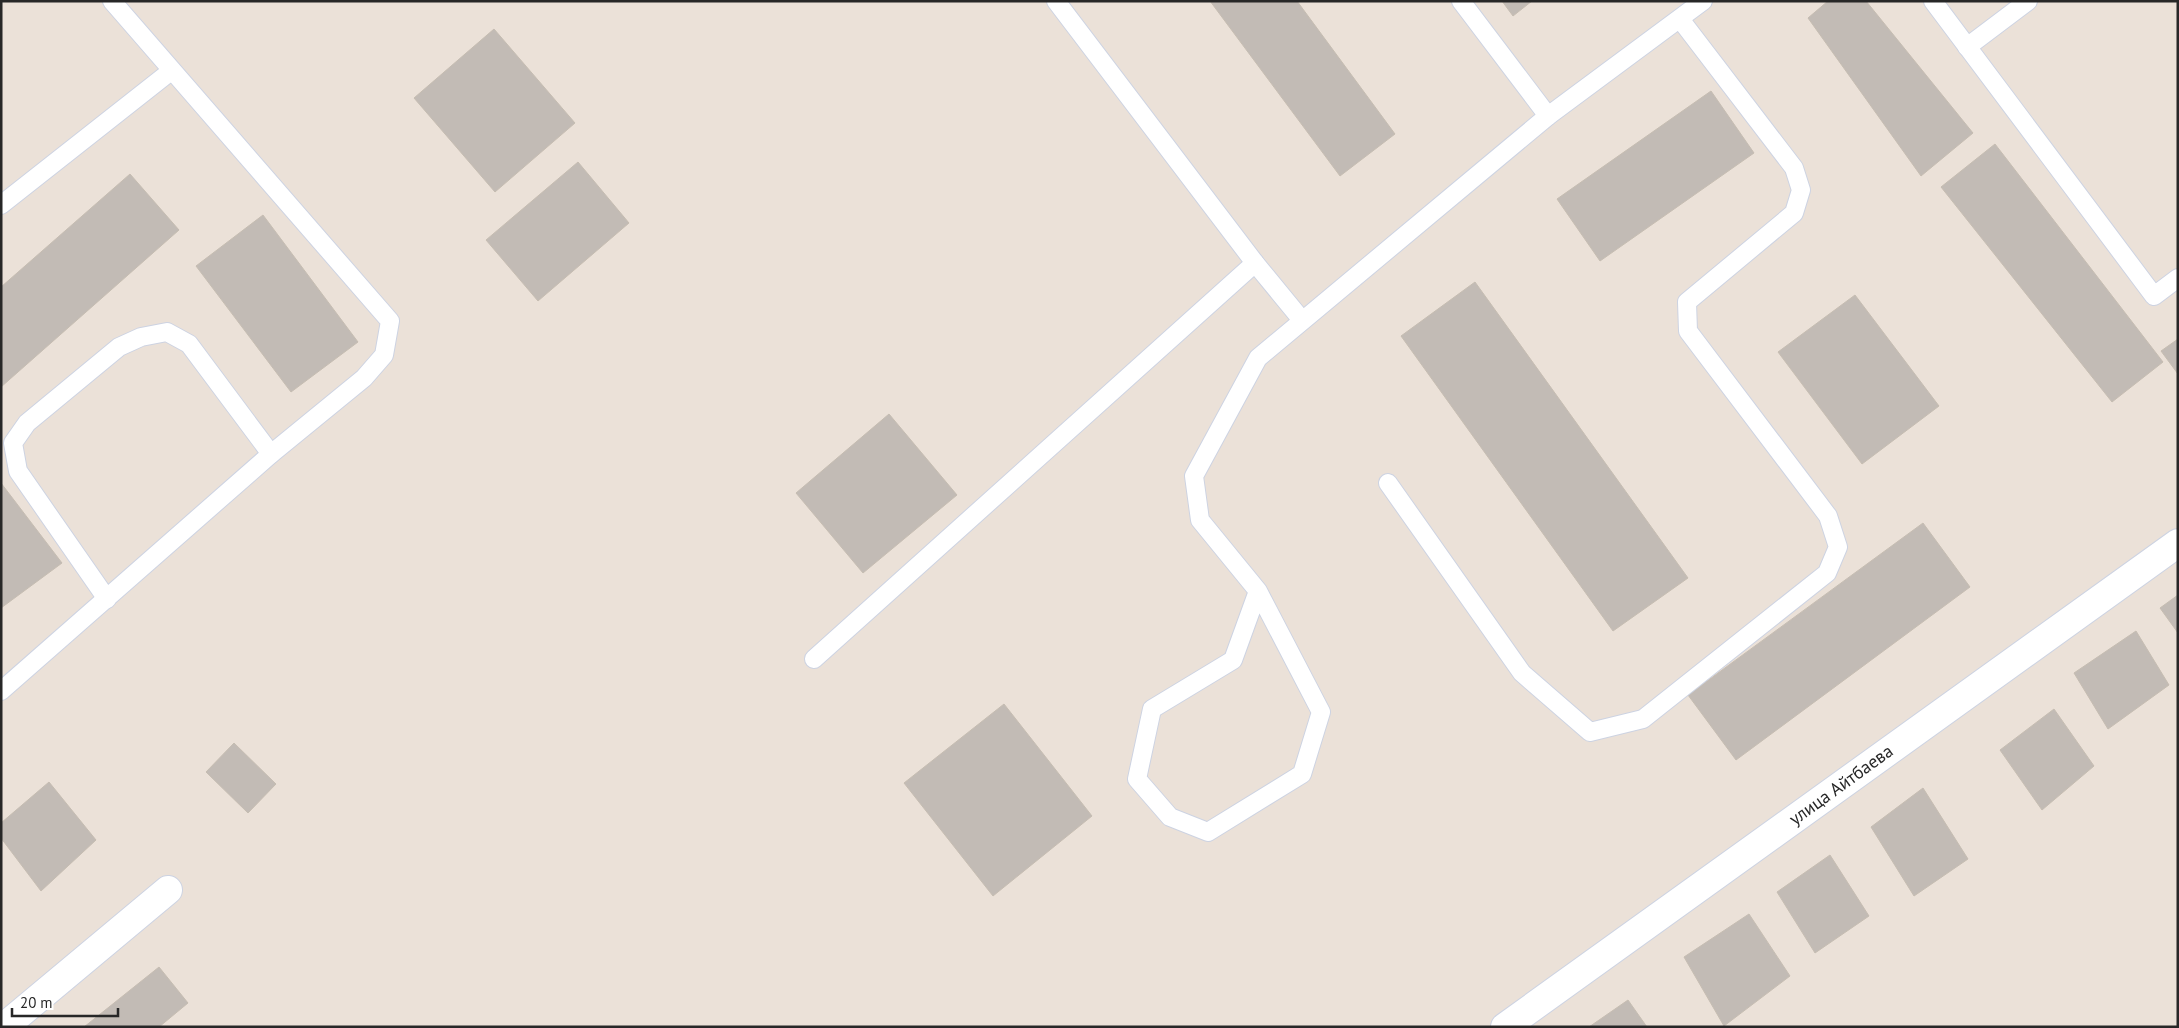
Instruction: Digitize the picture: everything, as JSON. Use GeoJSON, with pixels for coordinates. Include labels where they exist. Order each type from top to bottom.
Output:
{"type":"FeatureCollection","features":[{"type":"Feature","properties":{"kind":"street","name":"улица Айтбаева"},"geometry":{"type":"LineString","coordinates":[[1505,1027],[2178,544]]}},
{"type":"Feature","properties":{"kind":"street"},"geometry":{"type":"LineString","coordinates":[[4,1027],[168,890]]}},
{"type":"Feature","properties":{"kind":"lane"},"geometry":{"type":"LineString","coordinates":[[2,689],[271,454],[364,378],[384,355],[390,320],[171,71],[112,1]]}},
{"type":"Feature","properties":{"kind":"lane"},"geometry":{"type":"LineString","coordinates":[[1056,1],[1256,263],[1302,319]]}},
{"type":"Feature","properties":{"kind":"lane"},"geometry":{"type":"LineString","coordinates":[[1462,1],[1548,116]]}},
{"type":"Feature","properties":{"kind":"lane"},"geometry":{"type":"LineString","coordinates":[[1258,591],[1232,660],[1152,708],[1137,779],[1170,817],[1208,832],[1302,774],[1321,712],[1258,591],[1200,520],[1194,476],[1258,358],[1302,319],[1548,116],[1703,1]]}},
{"type":"Feature","properties":{"kind":"lane"},"geometry":{"type":"LineString","coordinates":[[1933,1],[2154,296],[2178,278]]}},
{"type":"Feature","properties":{"kind":"lane"},"geometry":{"type":"LineString","coordinates":[[1967,47],[2028,1]]}},
{"type":"Feature","properties":{"kind":"lane"},"geometry":{"type":"LineString","coordinates":[[1388,483],[1522,673],[1590,732],[1643,719],[1827,573],[1838,548],[1828,516],[1688,332],[1687,302],[1794,213],[1801,190],[1794,168],[1680,19]]}},
{"type":"Feature","properties":{"kind":"lane"},"geometry":{"type":"LineString","coordinates":[[1,205],[171,71]]}},
{"type":"Feature","properties":{"kind":"lane"},"geometry":{"type":"LineString","coordinates":[[814,659],[1256,263]]}},
{"type":"Feature","properties":{"kind":"lane"},"geometry":{"type":"LineString","coordinates":[[107,599],[18,471],[13,443],[27,423],[119,347],[141,337],[167,332],[189,344],[271,454]]}},
{"type":"Feature","properties":{"kind":"building"},"geometry":{"type":"Polygon","coordinates":[[[1210,1],[1297,1],[1395,134],[1340,176],[1210,1]]]}},
{"type":"Feature","properties":{"kind":"building"},"geometry":{"type":"Polygon","coordinates":[[[1502,1],[1532,1],[1513,16],[1502,1]]]}},
{"type":"Feature","properties":{"kind":"building"},"geometry":{"type":"Polygon","coordinates":[[[1828,1],[1866,1],[1973,133],[1921,176],[1808,18],[1828,1]]]}},
{"type":"Feature","properties":{"kind":"building"},"geometry":{"type":"Polygon","coordinates":[[[494,29],[575,123],[495,192],[414,98],[494,29]]]}},
{"type":"Feature","properties":{"kind":"building"},"geometry":{"type":"Polygon","coordinates":[[[1711,91],[1754,153],[1600,261],[1557,199],[1711,91]]]}},
{"type":"Feature","properties":{"kind":"building"},"geometry":{"type":"Polygon","coordinates":[[[1995,144],[2163,362],[2112,402],[1941,187],[1995,144]]]}},
{"type":"Feature","properties":{"kind":"building"},"geometry":{"type":"Polygon","coordinates":[[[578,162],[629,223],[538,301],[486,240],[578,162]]]}},
{"type":"Feature","properties":{"kind":"building"},"geometry":{"type":"Polygon","coordinates":[[[130,174],[179,230],[1,387],[1,287],[130,174]]]}},
{"type":"Feature","properties":{"kind":"building"},"geometry":{"type":"Polygon","coordinates":[[[263,215],[358,342],[291,392],[196,266],[263,215]]]}},
{"type":"Feature","properties":{"kind":"building"},"geometry":{"type":"Polygon","coordinates":[[[1475,282],[1688,578],[1613,631],[1401,336],[1475,282]]]}},
{"type":"Feature","properties":{"kind":"building"},"geometry":{"type":"Polygon","coordinates":[[[1855,295],[1939,406],[1862,464],[1778,352],[1855,295]]]}},
{"type":"Feature","properties":{"kind":"building"},"geometry":{"type":"Polygon","coordinates":[[[2178,339],[2178,374],[2161,351],[2178,339]]]}},
{"type":"Feature","properties":{"kind":"building"},"geometry":{"type":"Polygon","coordinates":[[[889,414],[957,495],[863,573],[796,493],[889,414]]]}},
{"type":"Feature","properties":{"kind":"building"},"geometry":{"type":"Polygon","coordinates":[[[1,483],[62,563],[1,608],[1,483]]]}},
{"type":"Feature","properties":{"kind":"building"},"geometry":{"type":"Polygon","coordinates":[[[1923,523],[1970,587],[1736,760],[1688,695],[1923,523]]]}},
{"type":"Feature","properties":{"kind":"building"},"geometry":{"type":"Polygon","coordinates":[[[2178,595],[2178,633],[2160,608],[2178,595]]]}},
{"type":"Feature","properties":{"kind":"building"},"geometry":{"type":"Polygon","coordinates":[[[2136,631],[2169,685],[2108,729],[2074,673],[2136,631]]]}},
{"type":"Feature","properties":{"kind":"building"},"geometry":{"type":"Polygon","coordinates":[[[1004,704],[1092,816],[993,896],[904,783],[1004,704]]]}},
{"type":"Feature","properties":{"kind":"building"},"geometry":{"type":"Polygon","coordinates":[[[2054,709],[2094,766],[2042,810],[2000,750],[2054,709]]]}},
{"type":"Feature","properties":{"kind":"building"},"geometry":{"type":"Polygon","coordinates":[[[234,743],[276,784],[248,813],[206,772],[234,743]]]}},
{"type":"Feature","properties":{"kind":"building"},"geometry":{"type":"Polygon","coordinates":[[[49,782],[96,840],[41,891],[1,838],[1,823],[49,782]]]}},
{"type":"Feature","properties":{"kind":"building"},"geometry":{"type":"Polygon","coordinates":[[[1923,788],[1968,859],[1914,896],[1871,827],[1923,788]]]}},
{"type":"Feature","properties":{"kind":"building"},"geometry":{"type":"Polygon","coordinates":[[[1830,855],[1869,916],[1815,953],[1777,892],[1830,855]]]}},
{"type":"Feature","properties":{"kind":"building"},"geometry":{"type":"Polygon","coordinates":[[[1749,914],[1790,976],[1724,1026],[1684,957],[1749,914]]]}},
{"type":"Feature","properties":{"kind":"building"},"geometry":{"type":"Polygon","coordinates":[[[159,967],[188,1003],[159,1027],[84,1027],[159,967]]]}},
{"type":"Feature","properties":{"kind":"building"},"geometry":{"type":"Polygon","coordinates":[[[1628,1000],[1647,1027],[1589,1027],[1628,1000]]]}}]}
